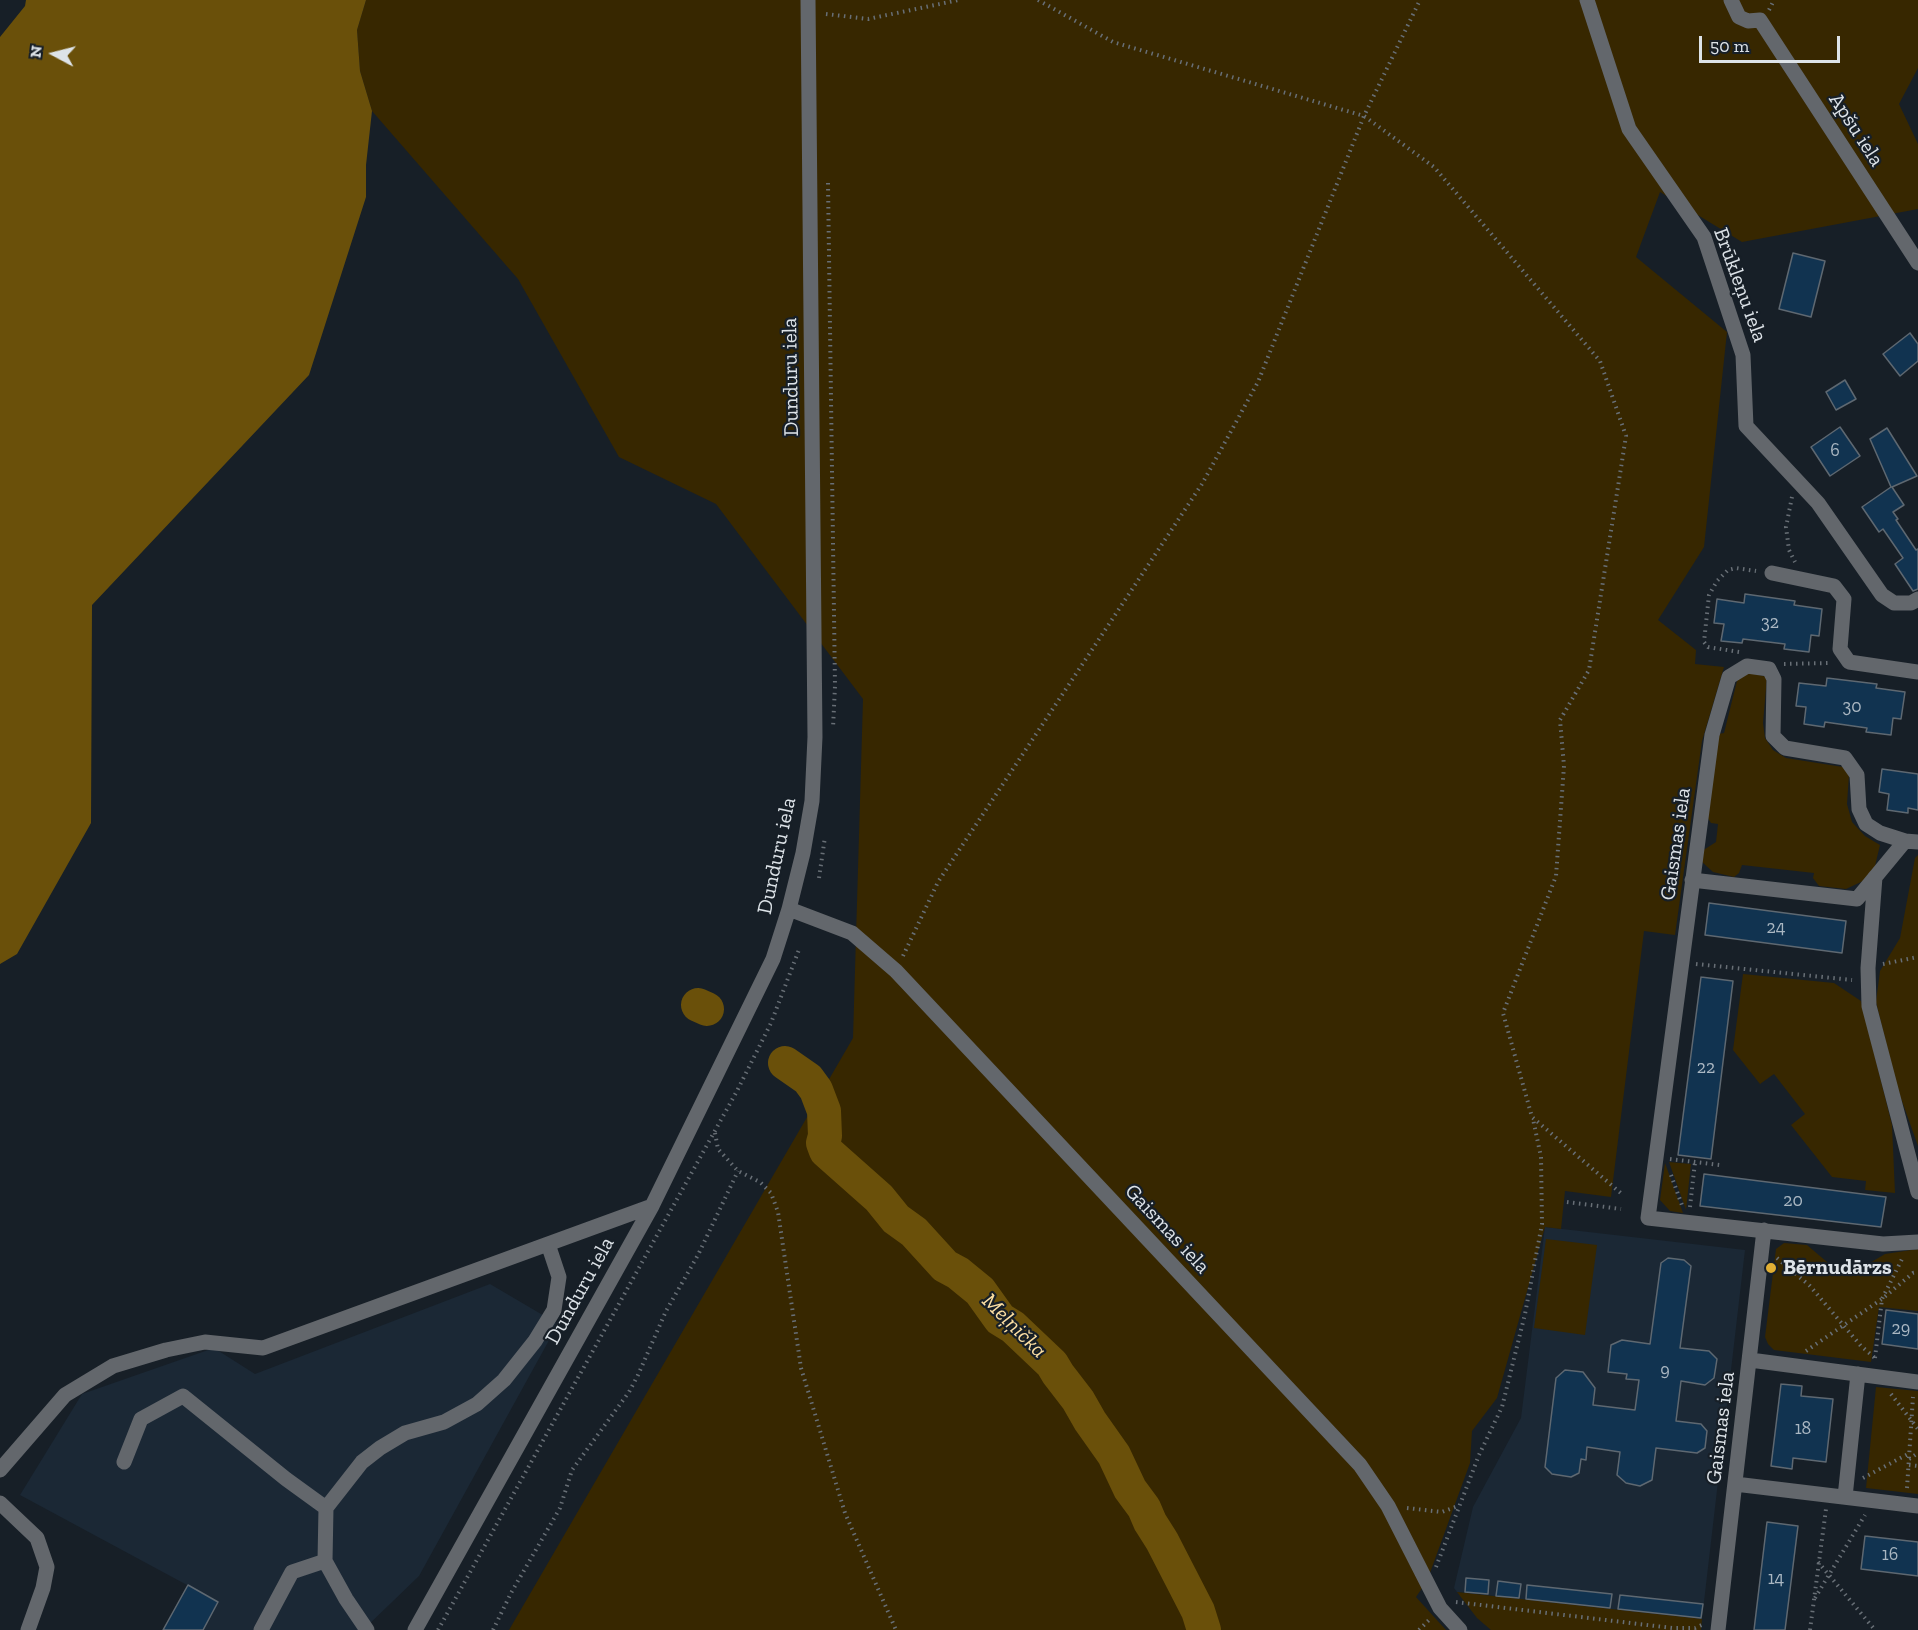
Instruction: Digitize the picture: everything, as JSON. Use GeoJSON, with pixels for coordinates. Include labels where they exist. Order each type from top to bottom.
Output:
{"type":"FeatureCollection","features":[{"type":"Feature","properties":{"kind":"street","name":"Dunduru iela"},"geometry":{"type":"LineString","coordinates":[[415,1630],[652,1206],[773,959],[803,853],[812,801],[815,737],[808,0]]}},
{"type":"Feature","properties":{"kind":"street","name":"Brūkleņu iela"},"geometry":{"type":"LineString","coordinates":[[1587,0],[1629,129],[1704,237],[1743,355],[1746,426],[1818,503],[1882,595],[1894,603],[1911,603],[1918,599]]}},
{"type":"Feature","properties":{"kind":"street","name":"Apšu iela"},"geometry":{"type":"LineString","coordinates":[[1731,0],[1739,17],[1748,21],[1760,20],[1918,263]]}},
{"type":"Feature","properties":{"kind":"street"},"geometry":{"type":"LineString","coordinates":[[1772,573],[1834,586],[1844,599],[1840,649],[1849,662],[1918,672]]}},
{"type":"Feature","properties":{"kind":"street","name":"Gaismas iela"},"geometry":{"type":"LineString","coordinates":[[1747,666],[1729,677],[1712,735],[1648,1218],[1883,1244],[1914,1242]]}},
{"type":"Feature","properties":{"kind":"street"},"geometry":{"type":"LineString","coordinates":[[1747,666],[1769,669],[1774,680],[1773,736],[1785,748],[1845,758],[1857,775],[1858,810],[1866,824],[1880,833],[1911,841]]}},
{"type":"Feature","properties":{"kind":"street"},"geometry":{"type":"LineString","coordinates":[[1692,880],[1857,898],[1911,841]]}},
{"type":"Feature","properties":{"kind":"street"},"geometry":{"type":"LineString","coordinates":[[1875,877],[1868,975],[1869,1006],[1918,1192]]}},
{"type":"Feature","properties":{"kind":"street","name":"Gaismas iela"},"geometry":{"type":"LineString","coordinates":[[789,909],[852,933],[896,971],[1360,1465],[1388,1506],[1432,1594],[1460,1630]]}},
{"type":"Feature","properties":{"kind":"street"},"geometry":{"type":"LineString","coordinates":[[0,1470],[65,1395],[113,1366],[166,1350],[205,1342],[263,1348],[652,1206]]}},
{"type":"Feature","properties":{"kind":"street","name":"Gaismas iela"},"geometry":{"type":"LineString","coordinates":[[1718,1630],[1764,1230]]}},
{"type":"Feature","properties":{"kind":"street"},"geometry":{"type":"LineString","coordinates":[[367,1630],[346,1599],[325,1561],[326,1508],[362,1462],[380,1448],[405,1433],[444,1422],[477,1404],[504,1380],[536,1341],[554,1310],[558,1277],[548,1244]]}},
{"type":"Feature","properties":{"kind":"street"},"geometry":{"type":"LineString","coordinates":[[1749,1360],[1916,1381]]}},
{"type":"Feature","properties":{"kind":"street"},"geometry":{"type":"LineString","coordinates":[[1845,1492],[1869,1376]]}},
{"type":"Feature","properties":{"kind":"street"},"geometry":{"type":"LineString","coordinates":[[124,1462],[141,1419],[183,1396],[326,1508]]}},
{"type":"Feature","properties":{"kind":"street"},"geometry":{"type":"LineString","coordinates":[[1735,1484],[1827,1495],[1845,1492],[1874,1500],[1912,1505]]}},
{"type":"Feature","properties":{"kind":"street"},"geometry":{"type":"LineString","coordinates":[[0,1503],[37,1538],[47,1567],[43,1588],[28,1630]]}},
{"type":"Feature","properties":{"kind":"street"},"geometry":{"type":"LineString","coordinates":[[261,1630],[292,1572],[325,1561]]}},
{"type":"Feature","properties":{"kind":"path"},"geometry":{"type":"LineString","coordinates":[[826,14],[868,19],[959,0]]}},
{"type":"Feature","properties":{"kind":"path"},"geometry":{"type":"LineString","coordinates":[[1038,0],[1113,42],[1364,116],[1434,167],[1600,361],[1626,436],[1589,670],[1560,720],[1564,766],[1556,876],[1503,1012],[1532,1117],[1540,1157],[1542,1224],[1526,1314],[1502,1407],[1479,1455],[1459,1506],[1432,1594],[1671,1629],[1695,1628],[1720,1614]]}},
{"type":"Feature","properties":{"kind":"path"},"geometry":{"type":"LineString","coordinates":[[896,971],[938,882],[1202,484],[1258,382],[1364,116],[1420,0]]}},
{"type":"Feature","properties":{"kind":"path"},"geometry":{"type":"LineString","coordinates":[[1796,479],[1786,527],[1789,550],[1805,580]]}},
{"type":"Feature","properties":{"kind":"path"},"geometry":{"type":"LineString","coordinates":[[1747,666],[1749,654],[1708,647],[1704,642],[1709,595],[1717,580],[1728,570],[1736,568],[1772,573]]}},
{"type":"Feature","properties":{"kind":"path"},"geometry":{"type":"LineString","coordinates":[[1769,669],[1784,664],[1849,662]]}},
{"type":"Feature","properties":{"kind":"path"},"geometry":{"type":"LineString","coordinates":[[1681,963],[1868,975],[1918,957]]}},
{"type":"Feature","properties":{"kind":"path"},"geometry":{"type":"LineString","coordinates":[[1532,1117],[1623,1195]]}},
{"type":"Feature","properties":{"kind":"path"},"geometry":{"type":"LineString","coordinates":[[715,1132],[718,1149],[738,1171],[760,1182],[771,1193],[778,1212],[804,1379],[845,1513],[896,1630]]}},
{"type":"Feature","properties":{"kind":"path"},"geometry":{"type":"LineString","coordinates":[[1688,1222],[1665,1159],[1720,1165]]}},
{"type":"Feature","properties":{"kind":"path"},"geometry":{"type":"LineString","coordinates":[[1688,1222],[1695,1162]]}},
{"type":"Feature","properties":{"kind":"path"},"geometry":{"type":"LineString","coordinates":[[494,1630],[511,1593],[560,1508],[572,1470],[638,1375],[666,1311],[698,1255],[738,1171]]}},
{"type":"Feature","properties":{"kind":"path"},"geometry":{"type":"LineString","coordinates":[[1567,1202],[1621,1209]]}},
{"type":"Feature","properties":{"kind":"path"},"geometry":{"type":"LineString","coordinates":[[1914,1242],[1882,1299],[1875,1358],[1869,1376],[1918,1429]]}},
{"type":"Feature","properties":{"kind":"path"},"geometry":{"type":"LineString","coordinates":[[1762,1246],[1810,1286],[1861,1346],[1875,1358]]}},
{"type":"Feature","properties":{"kind":"path"},"geometry":{"type":"LineString","coordinates":[[1786,1365],[1918,1272]]}},
{"type":"Feature","properties":{"kind":"path"},"geometry":{"type":"LineString","coordinates":[[1912,1505],[1908,1454],[1916,1381]]}},
{"type":"Feature","properties":{"kind":"path"},"geometry":{"type":"LineString","coordinates":[[1908,1462],[1918,1453]]}},
{"type":"Feature","properties":{"kind":"path"},"geometry":{"type":"LineString","coordinates":[[1845,1492],[1908,1454]]}},
{"type":"Feature","properties":{"kind":"path"},"geometry":{"type":"LineString","coordinates":[[1908,1462],[1918,1466]]}},
{"type":"Feature","properties":{"kind":"path"},"geometry":{"type":"LineString","coordinates":[[1810,1630],[1827,1495]]}},
{"type":"Feature","properties":{"kind":"path"},"geometry":{"type":"LineString","coordinates":[[1813,1602],[1874,1500]]}},
{"type":"Feature","properties":{"kind":"path"},"geometry":{"type":"LineString","coordinates":[[1388,1506],[1442,1512],[1459,1506]]}},
{"type":"Feature","properties":{"kind":"path"},"geometry":{"type":"LineString","coordinates":[[1818,1562],[1875,1630]]}},
{"type":"Feature","properties":{"kind":"shaded area"},"geometry":{"type":"Polygon","coordinates":[[[26,0],[366,0],[357,30],[360,71],[372,111],[366,165],[366,197],[309,375],[92,605],[91,823],[17,954],[0,964],[0,37],[25,6],[26,0]]]}},
{"type":"Feature","properties":{"kind":"shaded area"},"geometry":{"type":"Polygon","coordinates":[[[366,0],[1918,0],[1918,68],[1899,104],[1918,144],[1918,209],[1742,242],[1660,192],[1636,257],[1727,332],[1704,547],[1658,620],[1696,650],[1695,664],[1724,667],[1702,741],[1675,935],[1644,931],[1611,1197],[1565,1191],[1561,1229],[1545,1227],[1497,1398],[1472,1431],[1470,1463],[1427,1581],[1416,1597],[1446,1630],[509,1630],[853,1038],[863,699],[716,504],[619,457],[518,279],[372,111],[360,71],[357,30],[366,0]]]}},
{"type":"Feature","properties":{"kind":"shaded area"},"geometry":{"type":"Polygon","coordinates":[[[1743,674],[1767,677],[1763,723],[1765,738],[1773,750],[1786,758],[1843,767],[1849,775],[1847,804],[1852,822],[1865,836],[1880,845],[1875,866],[1863,881],[1846,889],[1819,886],[1813,878],[1814,873],[1742,865],[1739,873],[1734,877],[1713,872],[1701,861],[1702,851],[1716,842],[1718,824],[1711,823],[1707,817],[1718,734],[1724,733],[1737,681],[1743,674]]]}},
{"type":"Feature","properties":{"kind":"shaded area"},"geometry":{"type":"Polygon","coordinates":[[[1918,855],[1918,1146],[1897,1087],[1876,1002],[1880,971],[1900,938],[1915,858],[1918,855]]]}},
{"type":"Feature","properties":{"kind":"shaded area"},"geometry":{"type":"Polygon","coordinates":[[[1743,974],[1834,983],[1861,1001],[1892,1125],[1895,1193],[1865,1190],[1866,1181],[1832,1177],[1791,1125],[1805,1114],[1774,1074],[1760,1084],[1733,1050],[1743,974]]]}},
{"type":"Feature","properties":{"kind":"shaded area"},"geometry":{"type":"Polygon","coordinates":[[[1669,1162],[1691,1164],[1686,1210],[1669,1162]]]}},
{"type":"Feature","properties":{"kind":"shaded area"},"geometry":{"type":"Polygon","coordinates":[[[1665,1163],[1683,1213],[1670,1211],[1660,1200],[1665,1163]]]}},
{"type":"Feature","properties":{"kind":"shaded area"},"geometry":{"type":"Polygon","coordinates":[[[1545,1227],[1745,1250],[1702,1619],[1457,1592],[1454,1588],[1473,1507],[1521,1418],[1545,1227]]]}},
{"type":"Feature","properties":{"kind":"shaded area"},"geometry":{"type":"Polygon","coordinates":[[[1546,1239],[1597,1245],[1585,1335],[1534,1328],[1546,1239]]]}},
{"type":"Feature","properties":{"kind":"shaded area"},"geometry":{"type":"Polygon","coordinates":[[[1784,1243],[1807,1245],[1827,1262],[1863,1267],[1885,1254],[1918,1249],[1918,1311],[1879,1307],[1871,1362],[1774,1350],[1765,1337],[1776,1249],[1784,1243]]]}},
{"type":"Feature","properties":{"kind":"shaded area"},"geometry":{"type":"Polygon","coordinates":[[[490,1284],[558,1324],[419,1576],[363,1630],[163,1630],[187,1585],[20,1495],[82,1394],[214,1348],[255,1374],[490,1284]]]}},
{"type":"Feature","properties":{"kind":"shaded area"},"geometry":{"type":"Polygon","coordinates":[[[1876,1387],[1918,1391],[1918,1494],[1866,1488],[1876,1387]]]}},
{"type":"Feature","properties":{"kind":"shaded area"},"geometry":{"type":"Polygon","coordinates":[[[1457,1592],[1702,1619],[1701,1630],[1491,1630],[1477,1618],[1457,1592]]]}},
{"type":"Feature","properties":{"kind":"building"},"geometry":{"type":"Polygon","coordinates":[[[1793,253],[1825,261],[1811,317],[1779,309],[1793,253]]]}},
{"type":"Feature","properties":{"kind":"building"},"geometry":{"type":"Polygon","coordinates":[[[1910,333],[1918,344],[1918,361],[1900,376],[1883,354],[1910,333]]]}},
{"type":"Feature","properties":{"kind":"building"},"geometry":{"type":"Polygon","coordinates":[[[1845,380],[1856,399],[1836,410],[1826,392],[1845,380]]]}},
{"type":"Feature","properties":{"kind":"building"},"geometry":{"type":"Polygon","coordinates":[[[1840,427],[1860,456],[1830,476],[1811,447],[1840,427]]]}},
{"type":"Feature","properties":{"kind":"building"},"geometry":{"type":"Polygon","coordinates":[[[1887,428],[1917,476],[1892,487],[1904,505],[1893,512],[1898,519],[1896,520],[1916,550],[1918,549],[1918,589],[1913,591],[1895,564],[1903,558],[1883,529],[1879,532],[1862,507],[1891,487],[1870,439],[1887,428]]]}},
{"type":"Feature","properties":{"kind":"building"},"geometry":{"type":"Polygon","coordinates":[[[1745,594],[1795,601],[1794,605],[1822,609],[1819,636],[1811,635],[1809,652],[1784,649],[1785,644],[1743,639],[1742,643],[1721,641],[1724,624],[1714,623],[1717,599],[1744,603],[1745,594]]]}},
{"type":"Feature","properties":{"kind":"building"},"geometry":{"type":"Polygon","coordinates":[[[1827,678],[1877,684],[1876,688],[1905,692],[1901,719],[1893,718],[1891,735],[1866,732],[1867,728],[1825,722],[1824,727],[1804,724],[1806,707],[1796,706],[1799,683],[1826,686],[1827,678]]]}},
{"type":"Feature","properties":{"kind":"building"},"geometry":{"type":"Polygon","coordinates":[[[1882,769],[1918,774],[1918,810],[1908,808],[1908,813],[1887,810],[1889,794],[1879,792],[1882,769]]]}},
{"type":"Feature","properties":{"kind":"building"},"geometry":{"type":"Polygon","coordinates":[[[1709,903],[1846,921],[1842,953],[1705,935],[1709,903]]]}},
{"type":"Feature","properties":{"kind":"building"},"geometry":{"type":"Polygon","coordinates":[[[1701,977],[1733,981],[1711,1159],[1678,1155],[1701,977]]]}},
{"type":"Feature","properties":{"kind":"building"},"geometry":{"type":"Polygon","coordinates":[[[1704,1174],[1886,1197],[1881,1227],[1700,1206],[1704,1174]]]}},
{"type":"Feature","properties":{"kind":"building"},"geometry":{"type":"Polygon","coordinates":[[[1668,1258],[1684,1260],[1691,1266],[1680,1348],[1709,1351],[1717,1359],[1714,1378],[1705,1385],[1681,1381],[1676,1421],[1701,1424],[1707,1431],[1705,1448],[1697,1453],[1656,1448],[1652,1480],[1640,1486],[1626,1483],[1617,1475],[1620,1452],[1587,1447],[1586,1460],[1581,1459],[1579,1473],[1571,1477],[1552,1474],[1545,1467],[1556,1378],[1565,1370],[1583,1372],[1595,1388],[1593,1405],[1635,1410],[1639,1380],[1626,1379],[1627,1374],[1608,1372],[1611,1345],[1622,1340],[1650,1344],[1661,1263],[1668,1258]]]}},
{"type":"Feature","properties":{"kind":"building"},"geometry":{"type":"Polygon","coordinates":[[[1886,1310],[1918,1314],[1918,1349],[1882,1344],[1886,1310]]]}},
{"type":"Feature","properties":{"kind":"building"},"geometry":{"type":"Polygon","coordinates":[[[1781,1384],[1802,1386],[1801,1396],[1833,1399],[1826,1462],[1793,1458],[1792,1469],[1771,1466],[1781,1384]]]}},
{"type":"Feature","properties":{"kind":"building"},"geometry":{"type":"Polygon","coordinates":[[[1767,1522],[1798,1526],[1785,1630],[1754,1630],[1767,1522]]]}},
{"type":"Feature","properties":{"kind":"building"},"geometry":{"type":"Polygon","coordinates":[[[1865,1536],[1918,1542],[1918,1576],[1861,1569],[1865,1536]]]}},
{"type":"Feature","properties":{"kind":"building"},"geometry":{"type":"Polygon","coordinates":[[[1466,1578],[1489,1580],[1488,1594],[1465,1592],[1466,1578]]]}},
{"type":"Feature","properties":{"kind":"building"},"geometry":{"type":"Polygon","coordinates":[[[1498,1581],[1521,1584],[1519,1598],[1496,1596],[1498,1581]]]}},
{"type":"Feature","properties":{"kind":"building"},"geometry":{"type":"Polygon","coordinates":[[[188,1585],[218,1602],[203,1630],[163,1630],[188,1585]]]}},
{"type":"Feature","properties":{"kind":"building"},"geometry":{"type":"Polygon","coordinates":[[[1527,1585],[1612,1594],[1610,1608],[1526,1599],[1527,1585]]]}},
{"type":"Feature","properties":{"kind":"building"},"geometry":{"type":"Polygon","coordinates":[[[1620,1595],[1703,1604],[1701,1618],[1618,1609],[1620,1595]]]}},
{"type":"Feature","properties":{"kind":"waterway","name":"Meļņička"},"geometry":{"type":"LineString","coordinates":[[698,1005],[707,1009]]}},
{"type":"Feature","properties":{"kind":"waterway","name":"Meļņička"},"geometry":{"type":"LineString","coordinates":[[785,1063],[808,1079],[816,1090],[824,1111],[823,1143],[826,1151],[879,1198],[896,1219],[914,1232],[945,1266],[958,1273],[980,1291],[1000,1319],[1013,1327],[1052,1364],[1114,1455],[1130,1489],[1144,1508],[1162,1541],[1198,1611],[1204,1630]]}},
{"type":"Feature","properties":{"kind":"place","name":"Bērnudārzs"},"geometry":{"type":"Point","coordinates":[1771,1268]}}]}
